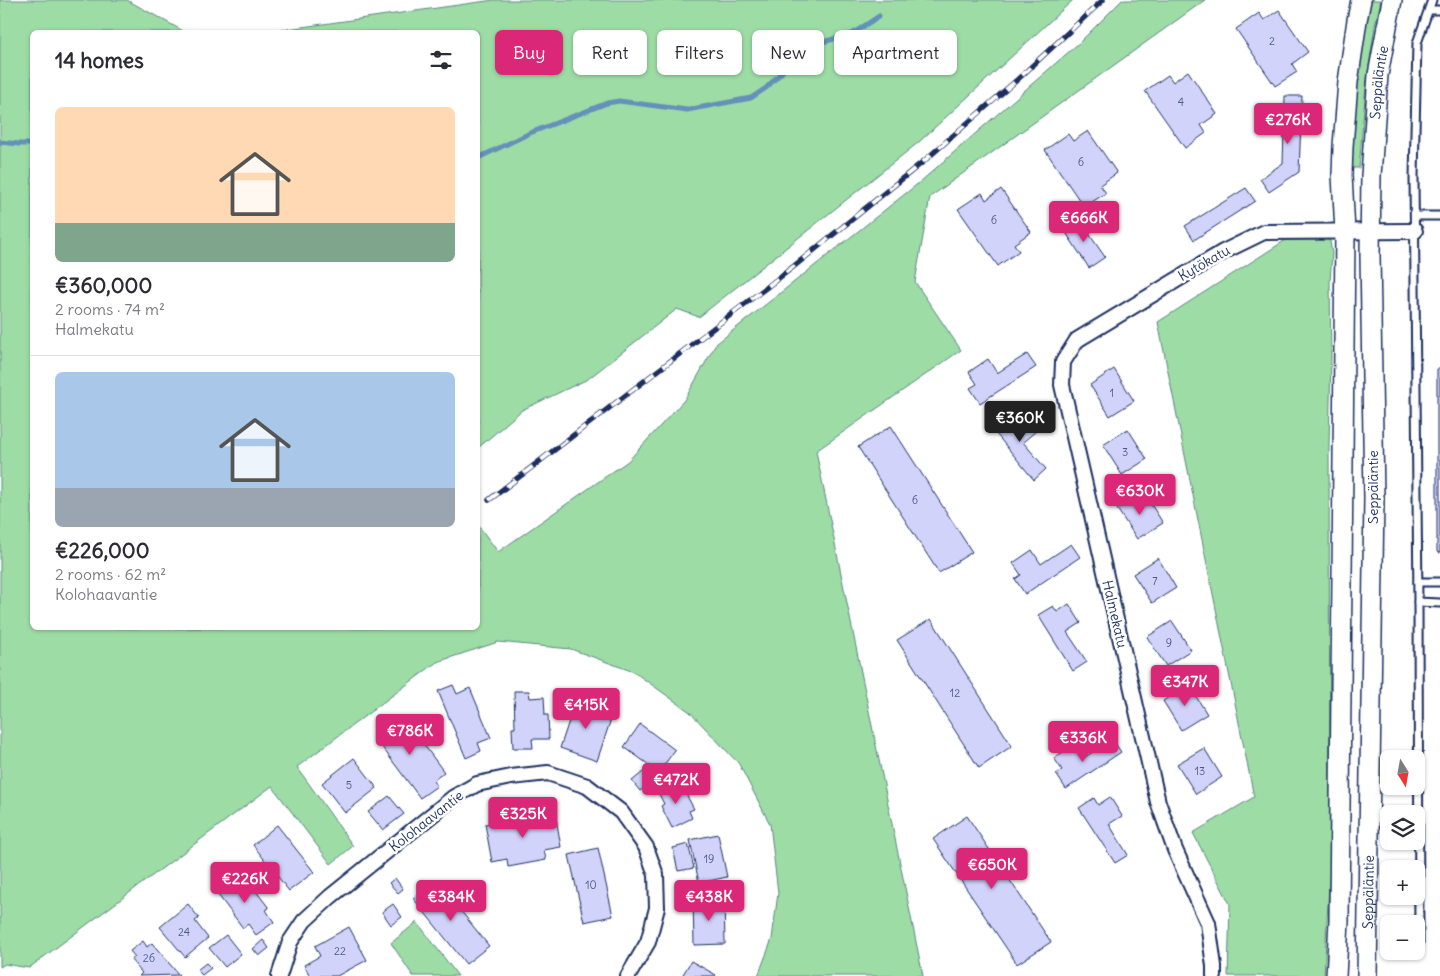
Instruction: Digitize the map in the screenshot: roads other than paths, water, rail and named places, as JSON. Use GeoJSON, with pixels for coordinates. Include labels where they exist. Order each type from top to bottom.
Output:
{"type":"FeatureCollection","features":[{"type":"Feature","properties":{"kind":"main road","name":"Seppäläntie"},"geometry":{"type":"LineString","coordinates":[[1336,976],[1339,922],[1344,232],[1342,146],[1348,82],[1361,0]]}},
{"type":"Feature","properties":{"kind":"main road","name":"Seppäläntie"},"geometry":{"type":"LineString","coordinates":[[1367,976],[1374,498],[1370,255],[1372,231],[1371,176],[1378,75],[1392,0]]}},
{"type":"Feature","properties":{"kind":"street","name":"Kytökatu"},"geometry":{"type":"LineString","coordinates":[[1062,362],[1077,340],[1223,252],[1264,232],[1415,231]]}},
{"type":"Feature","properties":{"kind":"street","name":"Halmekatu"},"geometry":{"type":"LineString","coordinates":[[1062,362],[1062,385],[1158,802],[1175,850],[1208,923],[1214,976]]}},
{"type":"Feature","properties":{"kind":"street","name":"Kolohaavantie"},"geometry":{"type":"LineString","coordinates":[[279,976],[290,942],[304,921],[330,897],[454,797],[476,784],[511,777],[548,773],[587,786],[621,812],[646,847],[656,875],[658,908],[648,942],[628,976]]}},
{"type":"Feature","properties":{"kind":"lane"},"geometry":{"type":"LineString","coordinates":[[1419,915],[1414,177],[1417,43],[1432,0]]}},
{"type":"Feature","properties":{"kind":"lane"},"geometry":{"type":"LineString","coordinates":[[1430,10],[1440,10]]}},
{"type":"Feature","properties":{"kind":"lane"},"geometry":{"type":"LineString","coordinates":[[1415,216],[1440,216]]}},
{"type":"Feature","properties":{"kind":"lane"},"geometry":{"type":"LineString","coordinates":[[1418,582],[1440,582]]}},
{"type":"Feature","properties":{"kind":"lane"},"geometry":{"type":"LineString","coordinates":[[1418,602],[1440,603]]}},
{"type":"Feature","properties":{"kind":"waterway"},"geometry":{"type":"LineString","coordinates":[[480,157],[530,133],[607,103],[619,101],[687,110],[751,98],[766,88],[808,46],[852,34],[879,16]]}},
{"type":"Feature","properties":{"kind":"waterway"},"geometry":{"type":"LineString","coordinates":[[0,142],[30,144]]}},
{"type":"Feature","properties":{"kind":"railway"},"geometry":{"type":"LineString","coordinates":[[489,500],[793,267],[924,161],[1018,79],[1103,0]]}}]}
